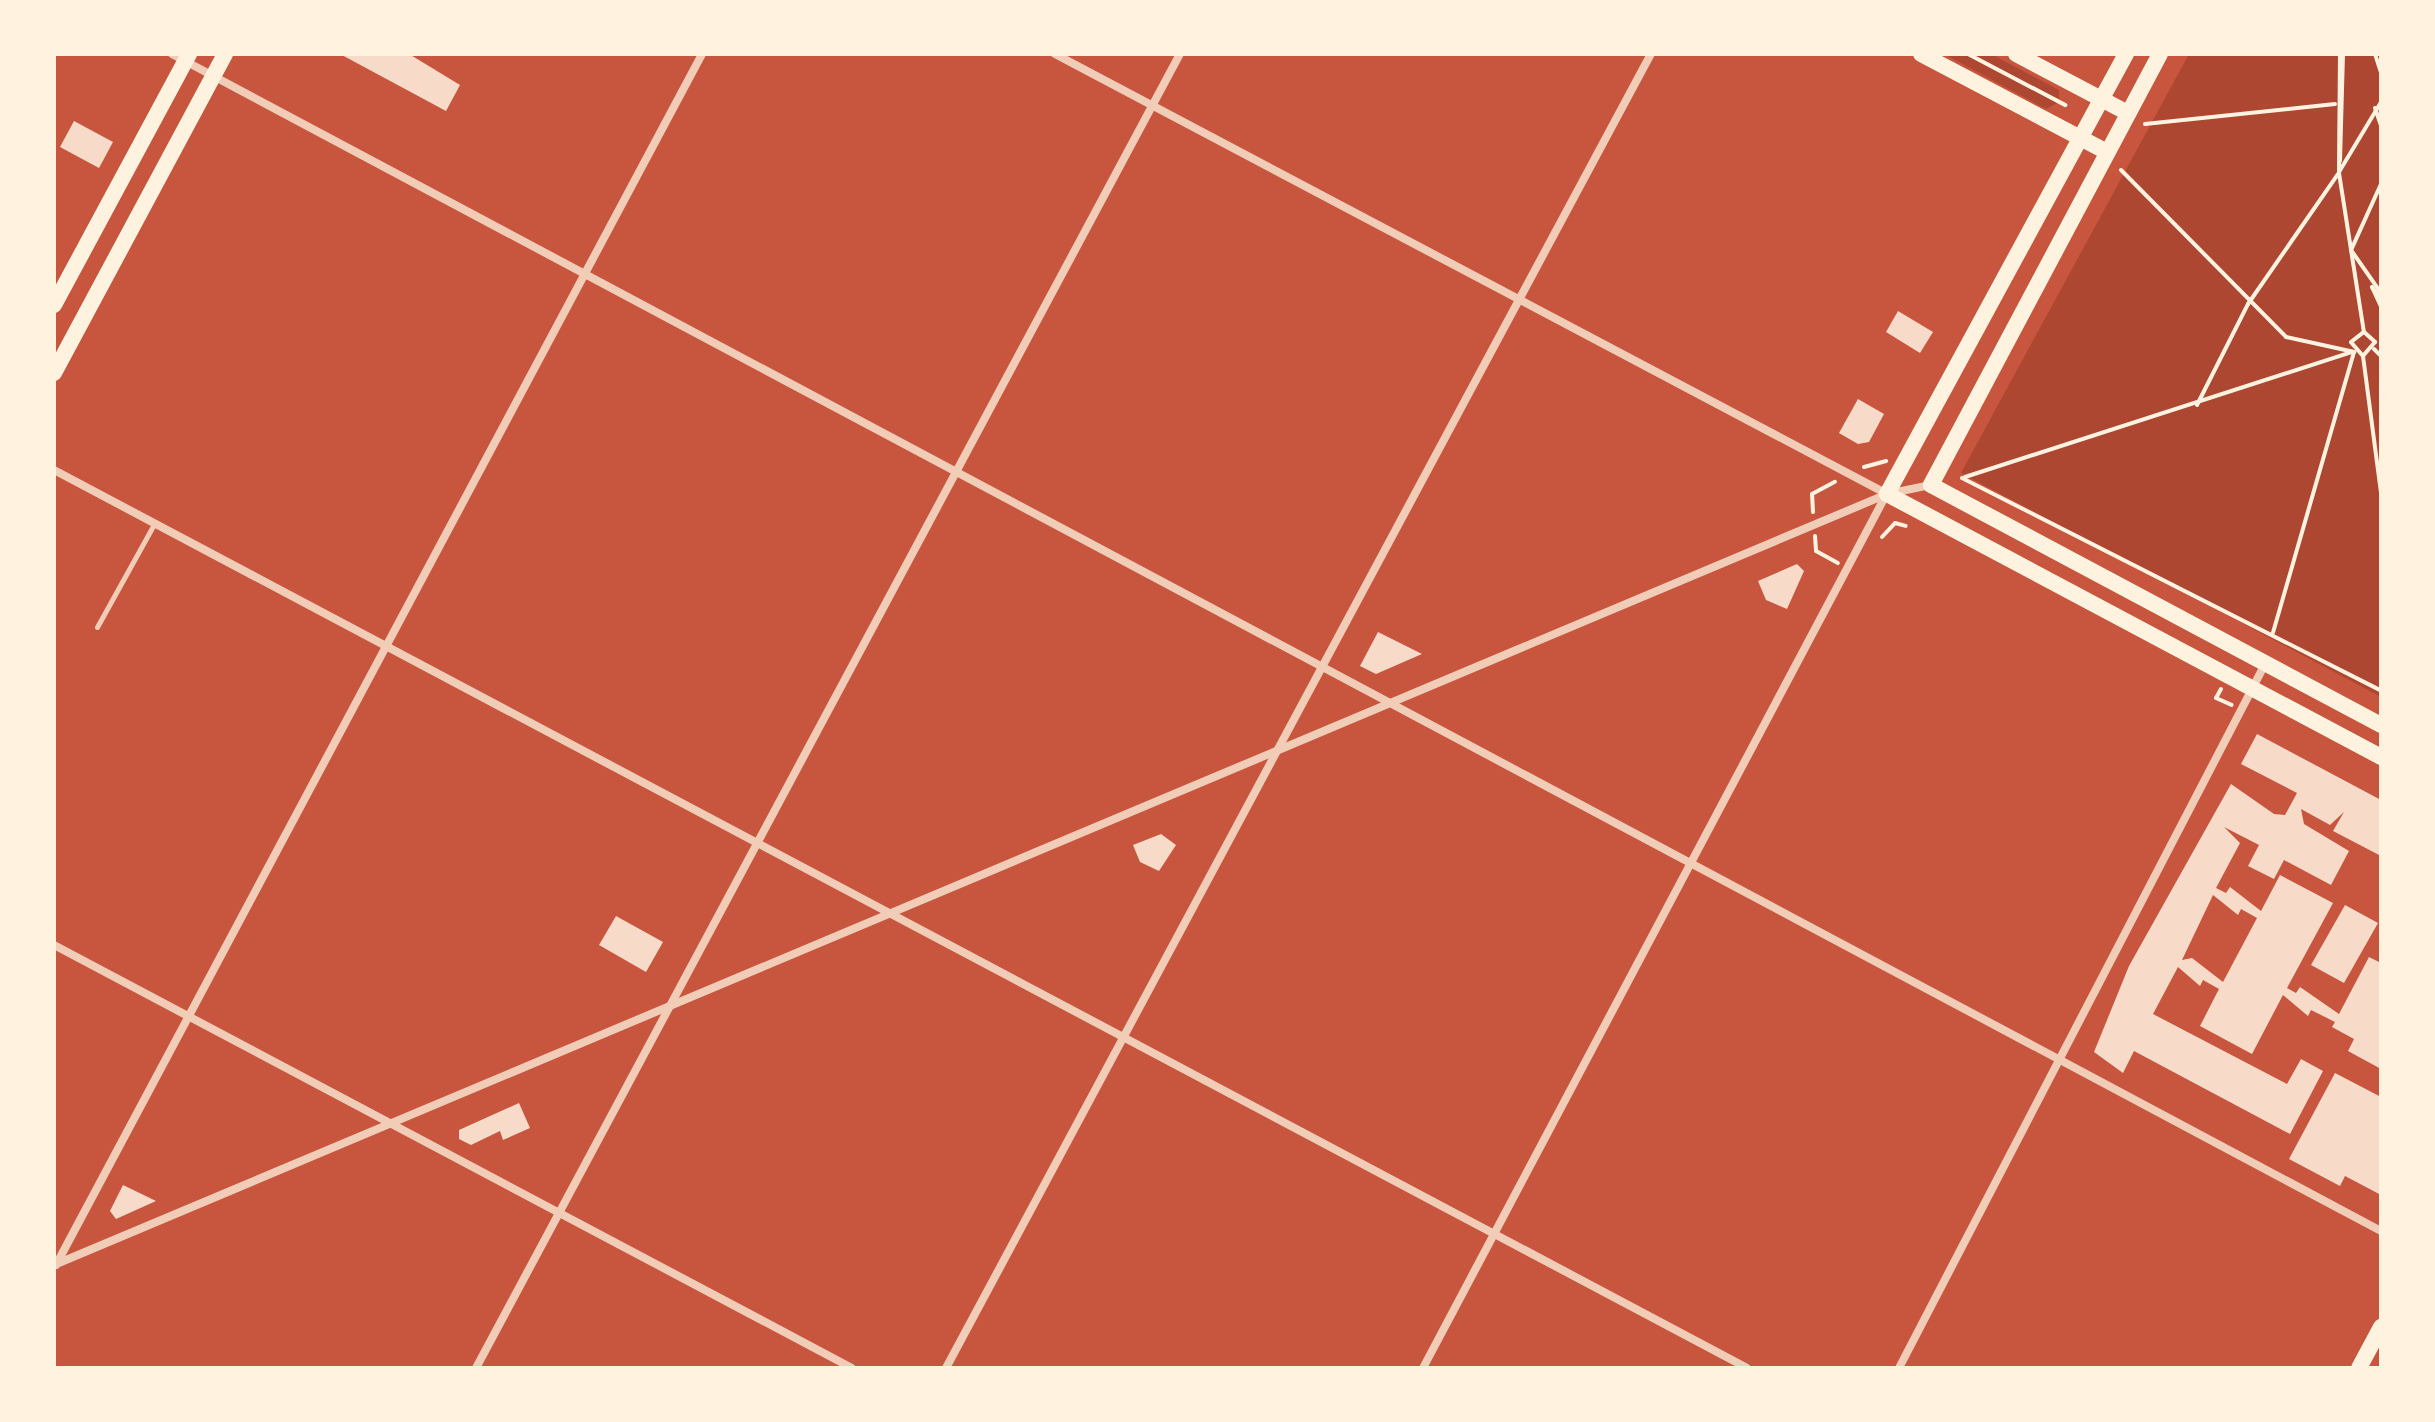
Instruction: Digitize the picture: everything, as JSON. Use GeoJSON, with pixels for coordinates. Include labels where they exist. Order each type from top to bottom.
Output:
{"type":"FeatureCollection","features":[{"type":"Feature","properties":{"kind":"main road"},"geometry":{"type":"LineString","coordinates":[[54,373],[225,54]]}},
{"type":"Feature","properties":{"kind":"main road"},"geometry":{"type":"LineString","coordinates":[[1921,54],[2107,152]]}},
{"type":"Feature","properties":{"kind":"main road"},"geometry":{"type":"LineString","coordinates":[[2016,54],[2128,113]]}},
{"type":"Feature","properties":{"kind":"main road"},"geometry":{"type":"LineString","coordinates":[[2126,54],[1887,494],[2381,757]]}},
{"type":"Feature","properties":{"kind":"main road"},"geometry":{"type":"LineString","coordinates":[[2160,54],[1931,485],[2381,725]]}},
{"type":"Feature","properties":{"kind":"main road"},"geometry":{"type":"LineString","coordinates":[[54,305],[182,56]]}},
{"type":"Feature","properties":{"kind":"main road"},"geometry":{"type":"LineString","coordinates":[[2359,1368],[2381,1327]]}},
{"type":"Feature","properties":{"kind":"street"},"geometry":{"type":"LineString","coordinates":[[55,1266],[702,54]]}},
{"type":"Feature","properties":{"kind":"street"},"geometry":{"type":"LineString","coordinates":[[1055,54],[1887,494]]}},
{"type":"Feature","properties":{"kind":"street"},"geometry":{"type":"LineString","coordinates":[[476,1368],[665,1008],[757,843],[1180,54]]}},
{"type":"Feature","properties":{"kind":"street"},"geometry":{"type":"LineString","coordinates":[[946,1368],[1651,54]]}},
{"type":"Feature","properties":{"kind":"street"},"geometry":{"type":"LineString","coordinates":[[182,56],[211,80],[2381,1231]]}},
{"type":"Feature","properties":{"kind":"street"},"geometry":{"type":"LineString","coordinates":[[54,470],[757,843],[894,911],[1124,1037],[1747,1368]]}},
{"type":"Feature","properties":{"kind":"street"},"geometry":{"type":"LineString","coordinates":[[55,1266],[1887,494],[1931,485]]}},
{"type":"Feature","properties":{"kind":"street"},"geometry":{"type":"LineString","coordinates":[[1423,1368],[1887,494]]}},
{"type":"Feature","properties":{"kind":"street"},"geometry":{"type":"LineString","coordinates":[[1899,1368],[2063,1063],[2265,664]]}},
{"type":"Feature","properties":{"kind":"street"},"geometry":{"type":"LineString","coordinates":[[54,945],[396,1121],[559,1213],[852,1368]]}},
{"type":"Feature","properties":{"kind":"lane"},"geometry":{"type":"LineString","coordinates":[[97,627],[154,523]]}},
{"type":"Feature","properties":{"kind":"path"},"geometry":{"type":"LineString","coordinates":[[1968,54],[2065,105]]}},
{"type":"Feature","properties":{"kind":"path"},"geometry":{"type":"LineString","coordinates":[[2342,54],[2335,104],[2339,173],[2364,332],[2381,356]]}},
{"type":"Feature","properties":{"kind":"path"},"geometry":{"type":"LineString","coordinates":[[2339,173],[2342,54]]}},
{"type":"Feature","properties":{"kind":"path"},"geometry":{"type":"LineString","coordinates":[[2375,54],[2381,72]]}},
{"type":"Feature","properties":{"kind":"path"},"geometry":{"type":"LineString","coordinates":[[2196,407],[2248,304],[2339,173],[2381,102]]}},
{"type":"Feature","properties":{"kind":"path"},"geometry":{"type":"LineString","coordinates":[[2145,124],[2335,104]]}},
{"type":"Feature","properties":{"kind":"path"},"geometry":{"type":"LineString","coordinates":[[2375,108],[2381,125]]}},
{"type":"Feature","properties":{"kind":"path"},"geometry":{"type":"LineString","coordinates":[[2121,170],[2248,304],[2286,337],[2363,356]]}},
{"type":"Feature","properties":{"kind":"path"},"geometry":{"type":"LineString","coordinates":[[2351,250],[2381,184]]}},
{"type":"Feature","properties":{"kind":"path"},"geometry":{"type":"LineString","coordinates":[[2351,250],[2381,306]]}},
{"type":"Feature","properties":{"kind":"path"},"geometry":{"type":"LineString","coordinates":[[2372,287],[2381,293]]}},
{"type":"Feature","properties":{"kind":"path"},"geometry":{"type":"LineString","coordinates":[[2372,287],[2381,299]]}},
{"type":"Feature","properties":{"kind":"path"},"geometry":{"type":"LineString","coordinates":[[2273,633],[2354,352],[2351,342],[2364,332]]}},
{"type":"Feature","properties":{"kind":"path"},"geometry":{"type":"LineString","coordinates":[[2363,356],[2374,349]]}},
{"type":"Feature","properties":{"kind":"path"},"geometry":{"type":"LineString","coordinates":[[2354,352],[2196,407],[1962,478],[2273,633],[2381,691]]}},
{"type":"Feature","properties":{"kind":"path"},"geometry":{"type":"LineString","coordinates":[[2363,356],[2381,493]]}},
{"type":"Feature","properties":{"kind":"shaded area"},"geometry":{"type":"Polygon","coordinates":[[[1944,54],[1991,54],[2059,90],[2059,102],[2046,109],[1944,54]]]}},
{"type":"Feature","properties":{"kind":"shaded area"},"geometry":{"type":"Polygon","coordinates":[[[2189,54],[2381,54],[2381,697],[1961,473],[2189,54]]]}},
{"type":"Feature","properties":{"kind":"building"},"geometry":{"type":"Polygon","coordinates":[[[340,54],[409,54],[460,85],[446,111],[340,54]]]}},
{"type":"Feature","properties":{"kind":"building"},"geometry":{"type":"Polygon","coordinates":[[[74,121],[113,142],[99,168],[60,147],[74,121]]]}},
{"type":"Feature","properties":{"kind":"building"},"geometry":{"type":"Polygon","coordinates":[[[1898,311],[1933,332],[1920,353],[1886,332],[1898,311]]]}},
{"type":"Feature","properties":{"kind":"building"},"geometry":{"type":"Polygon","coordinates":[[[1858,399],[1884,414],[1869,442],[1858,444],[1839,433],[1858,399]]]}},
{"type":"Feature","properties":{"kind":"building"},"geometry":{"type":"Polygon","coordinates":[[[1797,564],[1804,571],[1787,609],[1766,600],[1758,581],[1797,564]]]}},
{"type":"Feature","properties":{"kind":"building"},"geometry":{"type":"Polygon","coordinates":[[[1378,632],[1422,654],[1376,674],[1360,666],[1378,632]]]}},
{"type":"Feature","properties":{"kind":"building"},"geometry":{"type":"Polygon","coordinates":[[[2257,734],[2381,800],[2381,856],[2333,831],[2344,812],[2330,825],[2301,809],[2304,824],[2349,851],[2331,885],[2284,860],[2274,879],[2248,866],[2259,845],[2224,827],[2240,843],[2216,888],[2226,893],[2230,887],[2261,911],[2280,875],[2333,903],[2287,988],[2296,993],[2300,987],[2339,1014],[2369,957],[2381,963],[2381,1069],[2348,1051],[2354,1039],[2332,1027],[2335,1022],[2311,1010],[2308,1016],[2283,995],[2252,1054],[2200,1026],[2219,989],[2203,980],[2200,986],[2178,967],[2153,1014],[2287,1084],[2301,1059],[2323,1071],[2290,1134],[2134,1051],[2123,1073],[2094,1052],[2129,966],[2231,784],[2274,814],[2285,815],[2297,793],[2241,764],[2257,734]],[[2213,895],[2182,960],[2192,958],[2223,982],[2257,918],[2241,909],[2238,915],[2213,895]]]}},
{"type":"Feature","properties":{"kind":"building"},"geometry":{"type":"Polygon","coordinates":[[[1161,834],[1176,845],[1159,871],[1140,862],[1133,845],[1161,834]]]}},
{"type":"Feature","properties":{"kind":"building"},"geometry":{"type":"Polygon","coordinates":[[[2345,905],[2378,923],[2344,983],[2311,965],[2345,905]]]}},
{"type":"Feature","properties":{"kind":"building"},"geometry":{"type":"Polygon","coordinates":[[[616,916],[663,942],[646,972],[599,945],[616,916]]]}},
{"type":"Feature","properties":{"kind":"building"},"geometry":{"type":"Polygon","coordinates":[[[2335,1073],[2381,1097],[2381,1195],[2345,1176],[2340,1186],[2289,1159],[2335,1073]]]}},
{"type":"Feature","properties":{"kind":"building"},"geometry":{"type":"Polygon","coordinates":[[[519,1103],[530,1128],[503,1140],[500,1131],[471,1145],[459,1139],[459,1130],[519,1103]]]}},
{"type":"Feature","properties":{"kind":"building"},"geometry":{"type":"Polygon","coordinates":[[[123,1185],[156,1201],[116,1219],[110,1211],[123,1185]]]}}]}
